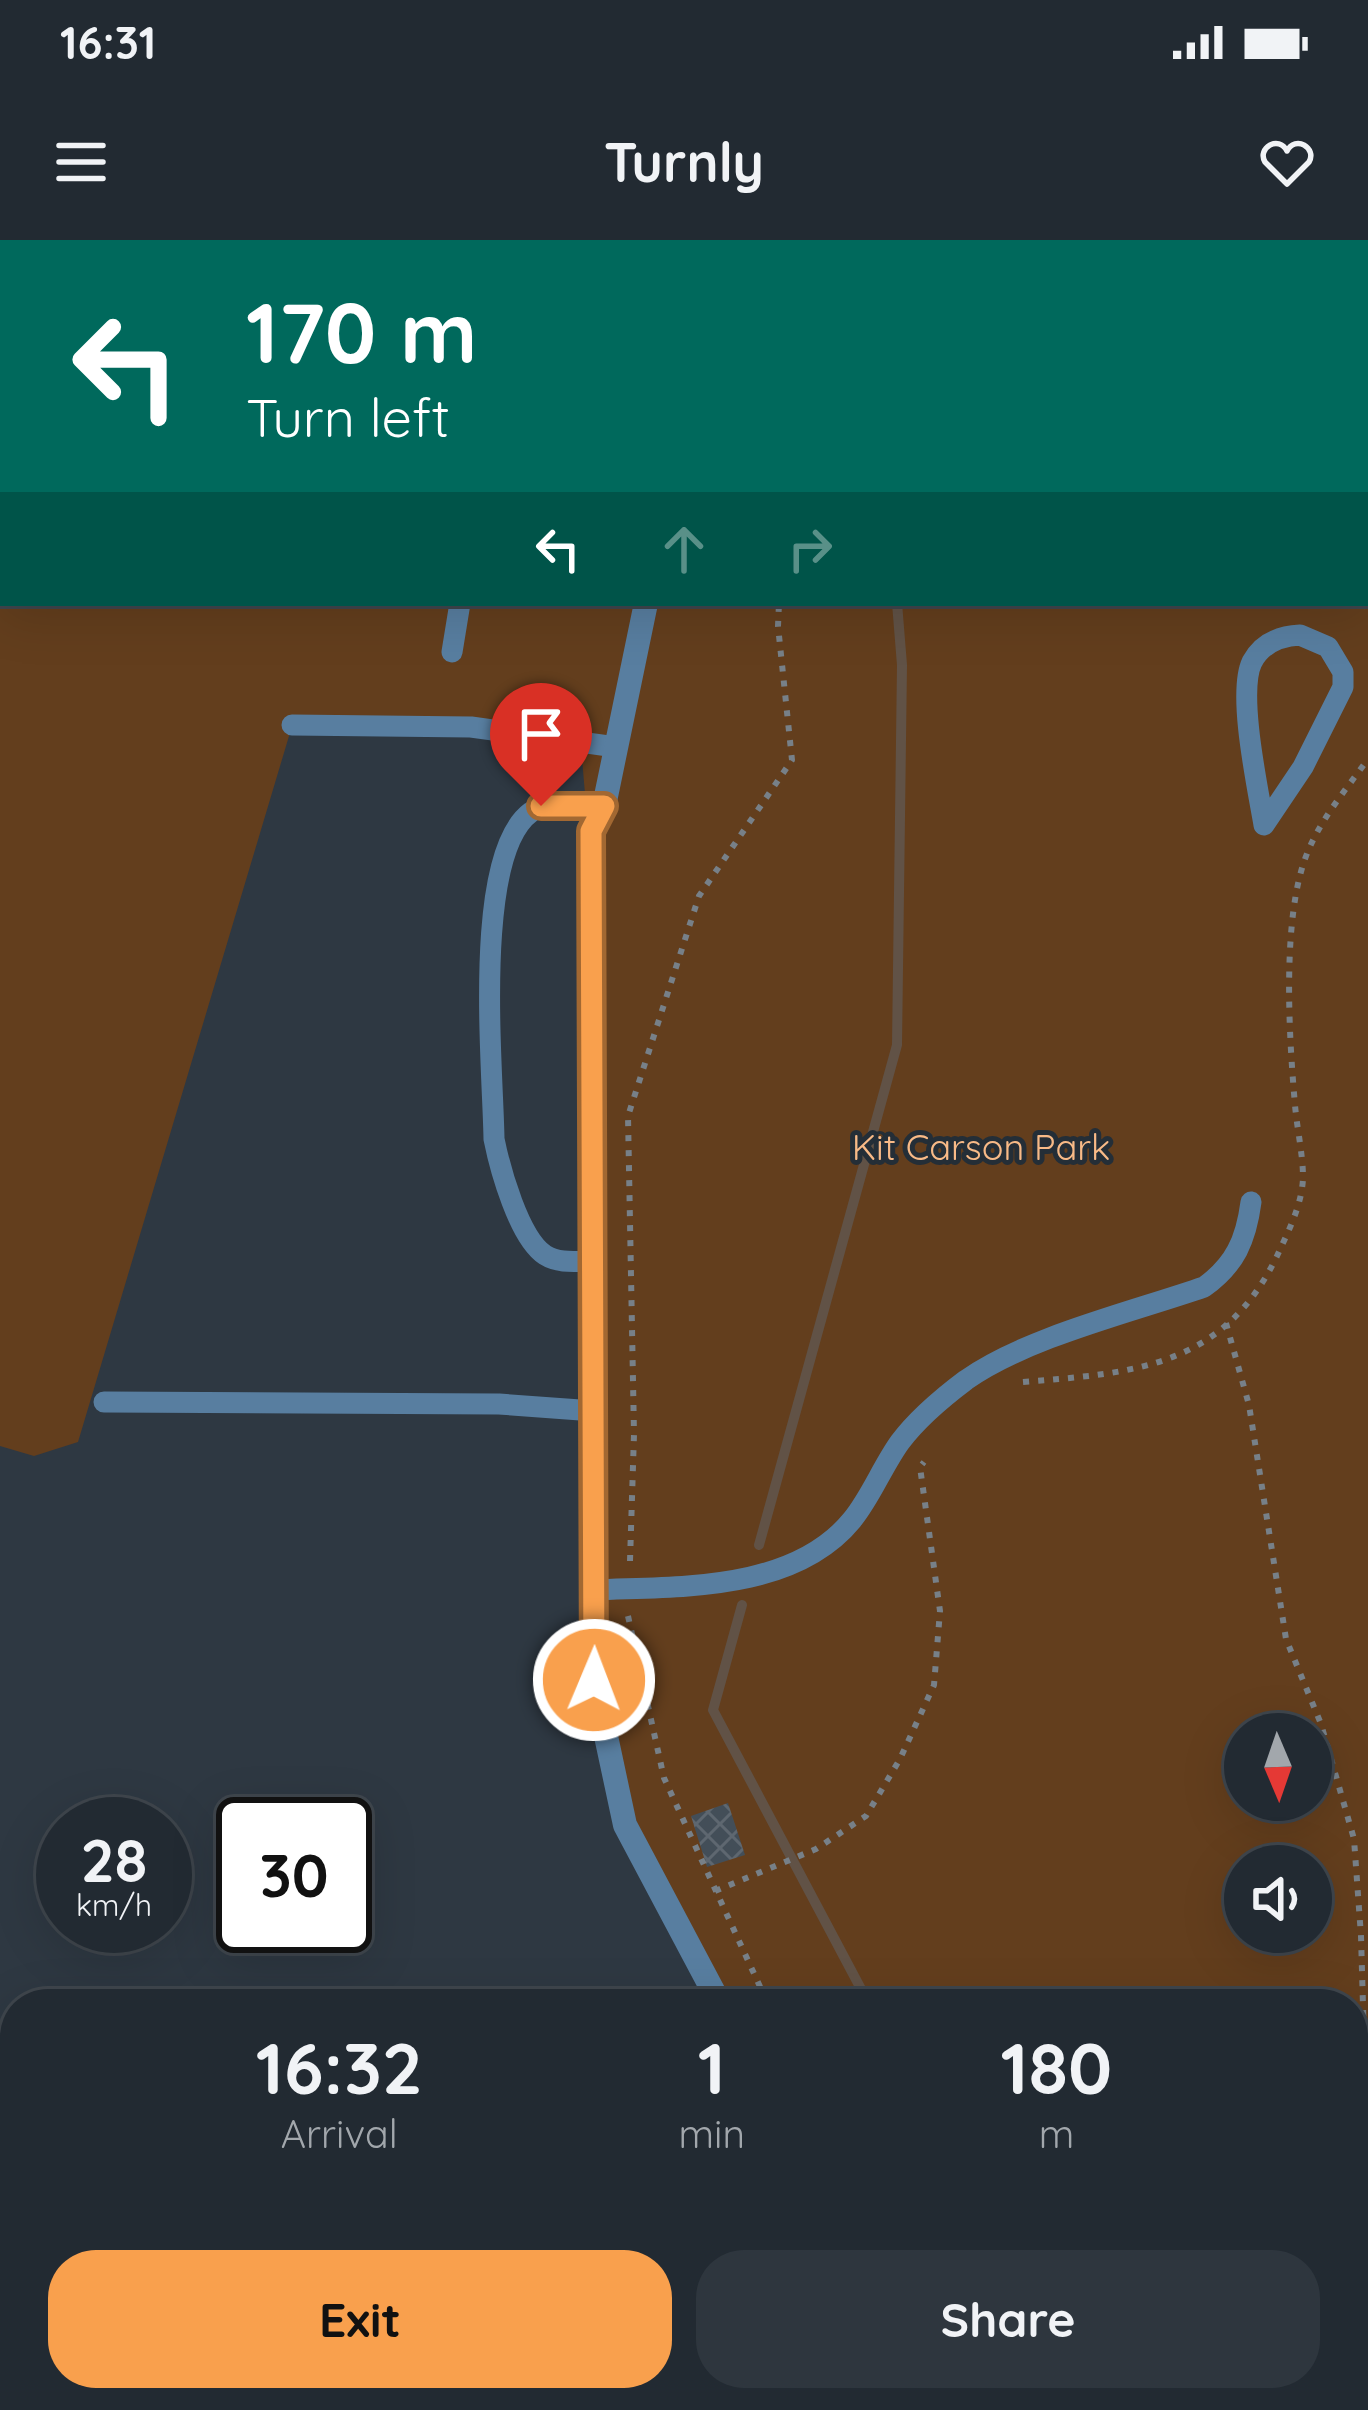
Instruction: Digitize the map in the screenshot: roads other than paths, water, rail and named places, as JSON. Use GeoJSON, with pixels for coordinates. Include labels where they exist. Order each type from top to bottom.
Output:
{"type":"FeatureCollection","features":[{"type":"Feature","properties":{"kind":"street"},"geometry":{"type":"LineString","coordinates":[[645,606],[604,806],[591,831],[594,1680],[626,1825],[712,1989]]}},
{"type":"Feature","properties":{"kind":"lane"},"geometry":{"type":"LineString","coordinates":[[452,652],[460,606]]}},
{"type":"Feature","properties":{"kind":"lane"},"geometry":{"type":"LineString","coordinates":[[1300,635],[1328,647],[1343,672],[1343,687],[1303,767],[1264,825],[1252,754],[1247,678],[1251,663],[1271,642],[1300,635]]}},
{"type":"Feature","properties":{"kind":"lane"},"geometry":{"type":"LineString","coordinates":[[292,725],[471,727],[616,746]]}},
{"type":"Feature","properties":{"kind":"lane"},"geometry":{"type":"LineString","coordinates":[[593,1262],[559,1261],[535,1246],[499,1166],[494,1139],[492,907],[505,854],[527,814],[541,806],[604,806]]}},
{"type":"Feature","properties":{"kind":"lane"},"geometry":{"type":"LineString","coordinates":[[595,1590],[743,1577],[782,1569],[810,1555],[851,1521],[900,1442],[928,1411],[969,1378],[1009,1358],[1204,1287],[1236,1258],[1251,1202]]}},
{"type":"Feature","properties":{"kind":"lane"},"geometry":{"type":"LineString","coordinates":[[104,1402],[499,1404],[594,1411]]}},
{"type":"Feature","properties":{"kind":"waterway"},"geometry":{"type":"LineString","coordinates":[[759,1545],[897,1045],[902,665],[897,606]]}},
{"type":"Feature","properties":{"kind":"waterway"},"geometry":{"type":"LineString","coordinates":[[742,1605],[713,1710],[861,1989]]}},
{"type":"Feature","properties":{"kind":"park label","name":"Kit Carson Park"},"geometry":{"type":"Point","coordinates":[981,1147]}}]}
